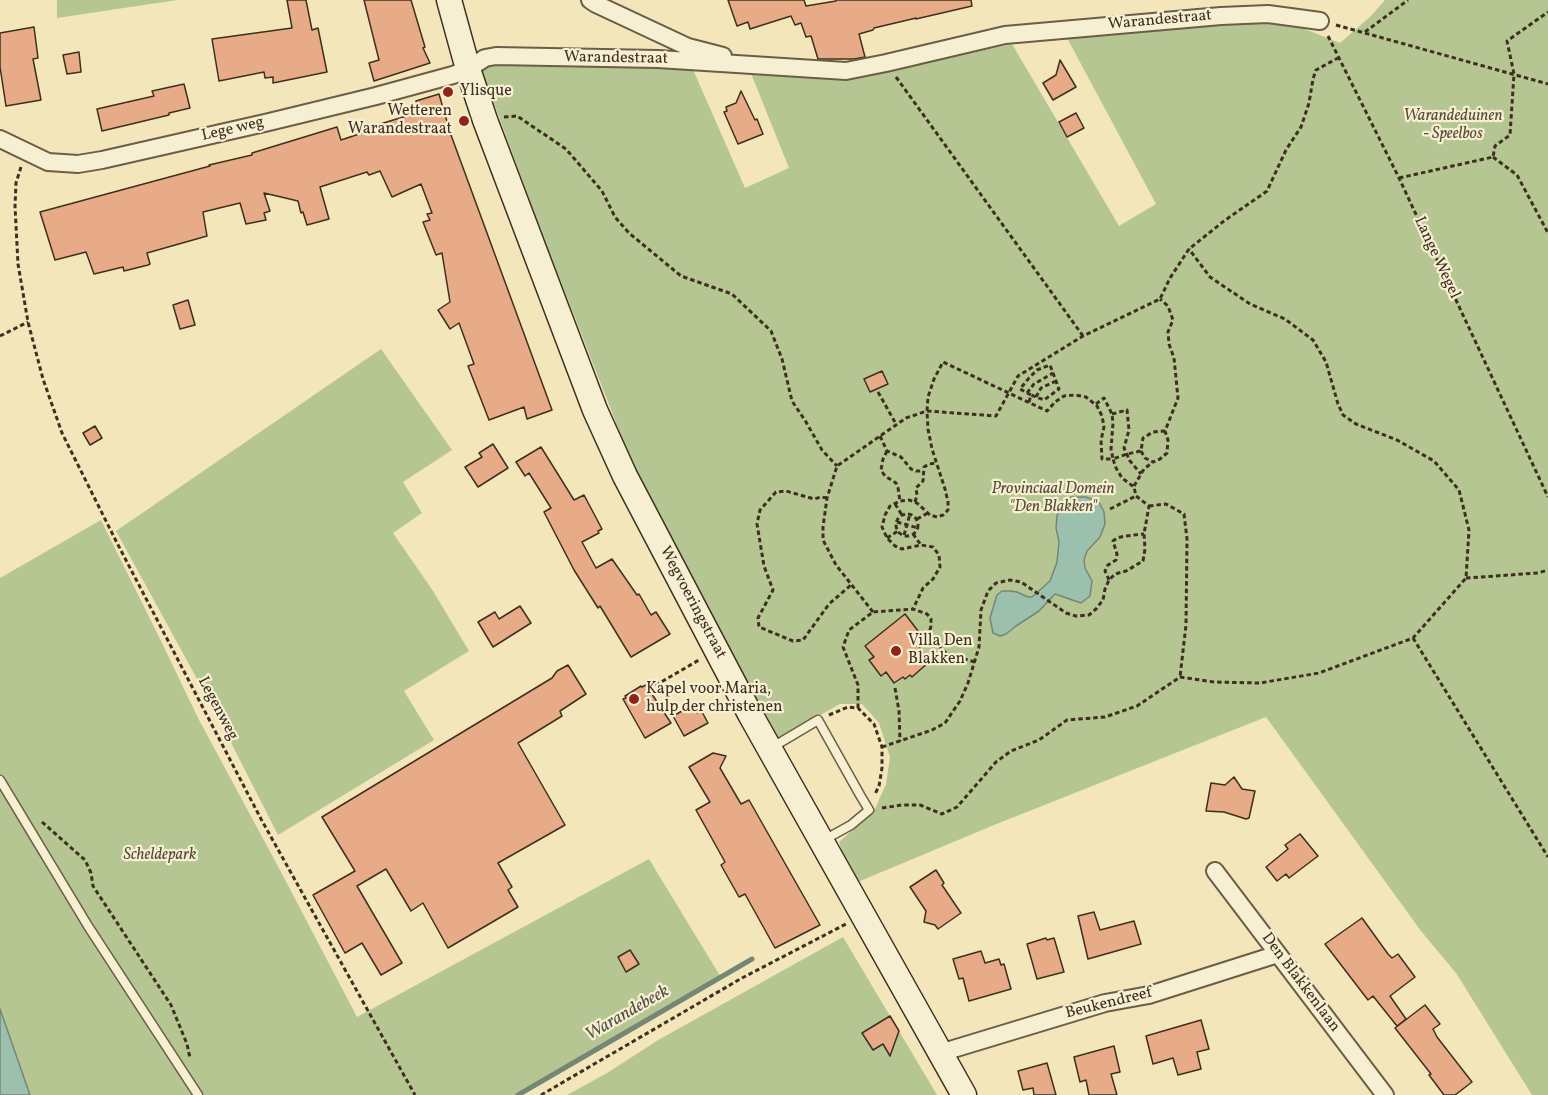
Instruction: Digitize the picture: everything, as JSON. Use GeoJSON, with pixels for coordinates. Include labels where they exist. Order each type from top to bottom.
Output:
{"type":"FeatureCollection","features":[{"type":"Feature","properties":{"kind":"main road","name":"Wegvoeringstraat"},"geometry":{"type":"LineString","coordinates":[[449,0],[484,120],[590,399],[625,476],[769,749],[964,1095]]}},
{"type":"Feature","properties":{"kind":"street","name":"Warandestraat"},"geometry":{"type":"LineString","coordinates":[[590,0],[688,47],[768,67]]}},
{"type":"Feature","properties":{"kind":"street","name":"Warandestraat"},"geometry":{"type":"LineString","coordinates":[[468,69],[485,58],[496,56],[658,59],[846,71],[1005,35],[1221,16],[1268,7],[1320,21]]}},
{"type":"Feature","properties":{"kind":"street","name":"Lege weg"},"geometry":{"type":"LineString","coordinates":[[0,139],[48,162],[78,164],[376,96],[468,69]]}},
{"type":"Feature","properties":{"kind":"street","name":"Den Blakkenlaan"},"geometry":{"type":"LineString","coordinates":[[1215,871],[1385,1095]]}},
{"type":"Feature","properties":{"kind":"street","name":"Beukendreef"},"geometry":{"type":"LineString","coordinates":[[940,1053],[1105,1003],[1149,995],[1278,954]]}},
{"type":"Feature","properties":{"kind":"lane"},"geometry":{"type":"LineString","coordinates":[[769,749],[819,720],[869,810],[851,825],[822,842]]}},
{"type":"Feature","properties":{"kind":"lane"},"geometry":{"type":"LineString","coordinates":[[0,780],[88,926],[198,1095]]}},
{"type":"Feature","properties":{"kind":"path"},"geometry":{"type":"LineString","coordinates":[[1365,32],[1408,0]]}},
{"type":"Feature","properties":{"kind":"path"},"geometry":{"type":"LineString","coordinates":[[1493,157],[1495,146],[1510,135],[1514,74],[1507,41],[1548,12]]}},
{"type":"Feature","properties":{"kind":"path"},"geometry":{"type":"LineString","coordinates":[[1320,21],[1548,84]]}},
{"type":"Feature","properties":{"kind":"path","name":"Lange Wegel"},"geometry":{"type":"LineString","coordinates":[[1320,21],[1399,178],[1548,497]]}},
{"type":"Feature","properties":{"kind":"path"},"geometry":{"type":"LineString","coordinates":[[873,612],[836,565],[823,540],[827,498],[837,466],[896,424],[927,411],[996,416],[1018,376],[1083,336],[1160,299],[1170,278],[1189,249],[1224,220],[1267,191],[1286,150],[1301,127],[1316,70],[1338,58]]}},
{"type":"Feature","properties":{"kind":"path"},"geometry":{"type":"LineString","coordinates":[[886,63],[1083,336]]}},
{"type":"Feature","properties":{"kind":"path"},"geometry":{"type":"LineString","coordinates":[[484,120],[517,116],[566,149],[602,190],[615,217],[629,233],[681,276],[732,294],[771,331],[782,358],[792,402],[822,450],[837,466]]}},
{"type":"Feature","properties":{"kind":"path","name":"Legenweg"},"geometry":{"type":"LineString","coordinates":[[27,151],[16,183],[18,264],[28,322],[43,379],[62,433],[261,819],[415,1095]]}},
{"type":"Feature","properties":{"kind":"path"},"geometry":{"type":"LineString","coordinates":[[1399,178],[1493,157],[1517,175],[1548,233]]}},
{"type":"Feature","properties":{"kind":"path"},"geometry":{"type":"LineString","coordinates":[[869,810],[920,805],[942,814],[957,807],[996,762],[1011,751],[1039,740],[1068,720],[1105,717],[1137,706],[1180,677],[1214,682],[1260,683],[1284,679],[1319,673],[1413,638],[1466,578],[1469,530],[1459,490],[1434,461],[1396,440],[1356,424],[1343,415],[1326,362],[1313,339],[1285,319],[1250,304],[1210,277],[1189,249]]}},
{"type":"Feature","properties":{"kind":"path"},"geometry":{"type":"LineString","coordinates":[[1134,487],[1144,469],[1167,453],[1168,440],[1165,432],[1178,398],[1174,358],[1168,332],[1173,320],[1168,306],[1160,299]]}},
{"type":"Feature","properties":{"kind":"path"},"geometry":{"type":"LineString","coordinates":[[0,336],[28,322]]}},
{"type":"Feature","properties":{"kind":"path"},"geometry":{"type":"LineString","coordinates":[[913,609],[923,588],[933,579],[940,567],[939,555],[933,547],[921,545],[902,549],[895,546],[887,538],[882,527],[890,506],[900,501],[915,502],[930,515],[937,517],[948,510],[928,429],[927,411],[928,397],[943,362],[1047,411],[1064,396],[1086,397],[1095,404],[1102,416],[1104,427],[1101,440],[1102,459],[1113,459],[1141,451]]}},
{"type":"Feature","properties":{"kind":"path"},"geometry":{"type":"LineString","coordinates":[[1050,365],[1053,373],[1059,389],[1044,400],[1020,390],[1037,370],[1050,365]]}},
{"type":"Feature","properties":{"kind":"path"},"geometry":{"type":"LineString","coordinates":[[1029,402],[1034,384],[1053,373]]}},
{"type":"Feature","properties":{"kind":"path"},"geometry":{"type":"LineString","coordinates":[[1032,395],[1056,381]]}},
{"type":"Feature","properties":{"kind":"path"},"geometry":{"type":"LineString","coordinates":[[878,392],[896,424]]}},
{"type":"Feature","properties":{"kind":"path"},"geometry":{"type":"LineString","coordinates":[[1095,404],[1104,398],[1112,414],[1113,459],[1122,478],[1134,487],[1136,496],[1149,506],[1166,504],[1184,514],[1187,539],[1186,625],[1180,677]]}},
{"type":"Feature","properties":{"kind":"path"},"geometry":{"type":"LineString","coordinates":[[1112,414],[1127,410],[1129,430],[1124,448],[1130,461],[1141,474]]}},
{"type":"Feature","properties":{"kind":"path"},"geometry":{"type":"LineString","coordinates":[[1153,462],[1145,459],[1141,451],[1143,438],[1153,432],[1165,432]]}},
{"type":"Feature","properties":{"kind":"path"},"geometry":{"type":"LineString","coordinates":[[880,436],[887,451],[901,458],[911,469],[923,471]]}},
{"type":"Feature","properties":{"kind":"path"},"geometry":{"type":"LineString","coordinates":[[887,451],[881,470],[885,476],[896,483],[900,501]]}},
{"type":"Feature","properties":{"kind":"path"},"geometry":{"type":"LineString","coordinates":[[915,502],[916,488],[923,482],[924,467],[936,463]]}},
{"type":"Feature","properties":{"kind":"path"},"geometry":{"type":"LineString","coordinates":[[827,498],[814,499],[786,491],[776,492],[760,510],[757,524],[764,566],[773,590],[758,618],[759,627],[793,641],[803,640],[829,604],[851,585]]}},
{"type":"Feature","properties":{"kind":"path"},"geometry":{"type":"LineString","coordinates":[[1110,509],[1136,496]]}},
{"type":"Feature","properties":{"kind":"path"},"geometry":{"type":"LineString","coordinates":[[895,503],[902,515]]}},
{"type":"Feature","properties":{"kind":"path"},"geometry":{"type":"LineString","coordinates":[[882,747],[932,730],[945,723],[960,701],[975,662],[979,647],[981,610],[988,591],[996,583],[1010,580],[1021,582],[1066,613],[1076,616],[1089,615],[1103,600],[1109,580],[1115,574],[1126,571],[1143,561],[1144,534],[1149,506]]}},
{"type":"Feature","properties":{"kind":"path"},"geometry":{"type":"LineString","coordinates":[[917,519],[928,513]]}},
{"type":"Feature","properties":{"kind":"path"},"geometry":{"type":"LineString","coordinates":[[904,535],[910,514]]}},
{"type":"Feature","properties":{"kind":"path"},"geometry":{"type":"LineString","coordinates":[[910,514],[917,519],[919,524],[914,534],[909,536],[898,531],[897,522],[902,515],[910,514]]}},
{"type":"Feature","properties":{"kind":"path"},"geometry":{"type":"LineString","coordinates":[[897,522],[918,528]]}},
{"type":"Feature","properties":{"kind":"path"},"geometry":{"type":"LineString","coordinates":[[887,538],[898,531]]}},
{"type":"Feature","properties":{"kind":"path"},"geometry":{"type":"LineString","coordinates":[[914,534],[921,545]]}},
{"type":"Feature","properties":{"kind":"path"},"geometry":{"type":"LineString","coordinates":[[1109,580],[1105,571],[1108,565],[1116,560],[1117,554],[1113,541],[1125,536],[1144,534]]}},
{"type":"Feature","properties":{"kind":"path"},"geometry":{"type":"LineString","coordinates":[[1466,578],[1538,573],[1548,570]]}},
{"type":"Feature","properties":{"kind":"path"},"geometry":{"type":"LineString","coordinates":[[858,708],[858,685],[843,647],[849,630],[873,612],[913,609],[927,614],[931,619],[929,633],[931,638],[946,654],[975,662]]}},
{"type":"Feature","properties":{"kind":"path"},"geometry":{"type":"LineString","coordinates":[[1413,638],[1548,857]]}},
{"type":"Feature","properties":{"kind":"path"},"geometry":{"type":"LineString","coordinates":[[649,689],[690,666]]}},
{"type":"Feature","properties":{"kind":"path"},"geometry":{"type":"LineString","coordinates":[[895,688],[900,741]]}},
{"type":"Feature","properties":{"kind":"path"},"geometry":{"type":"LineString","coordinates":[[819,720],[849,707],[858,708],[874,724],[882,747],[882,768],[879,786],[869,810]]}},
{"type":"Feature","properties":{"kind":"path"},"geometry":{"type":"LineString","coordinates":[[40,820],[85,860],[91,873],[93,886],[171,1005],[187,1044],[192,1064]]}},
{"type":"Feature","properties":{"kind":"path"},"geometry":{"type":"LineString","coordinates":[[541,1095],[742,978],[863,915]]}},
{"type":"Feature","properties":{"kind":"green space"},"geometry":{"type":"Polygon","coordinates":[[[57,0],[177,0],[57,18],[57,0]]]}},
{"type":"Feature","properties":{"kind":"green space","name":"Provinciaal Domein \"Den Blakken\""},"geometry":{"type":"Polygon","coordinates":[[[1385,0],[1548,0],[1548,1095],[1532,1095],[1456,973],[1421,931],[1266,717],[994,825],[853,884],[839,842],[874,811],[886,784],[890,757],[879,723],[862,704],[840,704],[775,741],[635,471],[543,236],[481,68],[516,59],[691,65],[745,188],[789,168],[750,71],[852,79],[1012,44],[1119,226],[1156,204],[1066,36],[1193,28],[1277,18],[1340,43],[1371,16],[1385,0]]]}},
{"type":"Feature","properties":{"kind":"green space"},"geometry":{"type":"Polygon","coordinates":[[[381,349],[452,450],[403,482],[422,513],[393,533],[433,591],[469,651],[404,691],[434,740],[278,835],[220,721],[116,531],[381,349]]]}},
{"type":"Feature","properties":{"kind":"green space","name":"Scheldepark"},"geometry":{"type":"Polygon","coordinates":[[[101,520],[198,718],[357,1017],[649,859],[722,979],[515,1095],[30,1095],[0,1009],[0,578],[101,520]]]}},
{"type":"Feature","properties":{"kind":"green space"},"geometry":{"type":"Polygon","coordinates":[[[843,937],[937,1095],[567,1095],[660,1039],[843,937]]]}},
{"type":"Feature","properties":{"kind":"shaded area"},"geometry":{"type":"Polygon","coordinates":[[[1071,497],[1086,497],[1099,502],[1104,512],[1105,524],[1100,537],[1087,551],[1084,560],[1085,568],[1092,581],[1090,596],[1081,603],[1055,594],[1039,611],[1006,634],[1000,636],[993,633],[990,618],[997,595],[1002,591],[1010,591],[1032,597],[1050,581],[1057,562],[1059,542],[1056,528],[1057,516],[1061,505],[1071,497]]]}},
{"type":"Feature","properties":{"kind":"shaded area"},"geometry":{"type":"Polygon","coordinates":[[[0,1009],[30,1095],[0,1095],[0,1009]]]}},
{"type":"Feature","properties":{"kind":"building"},"geometry":{"type":"Polygon","coordinates":[[[287,0],[306,0],[312,30],[318,28],[327,72],[273,83],[273,77],[265,78],[264,72],[219,81],[212,39],[292,28],[287,0]]]}},
{"type":"Feature","properties":{"kind":"building"},"geometry":{"type":"Polygon","coordinates":[[[364,0],[411,0],[425,47],[423,48],[430,63],[374,81],[369,63],[379,60],[364,0]]]}},
{"type":"Feature","properties":{"kind":"building"},"geometry":{"type":"Polygon","coordinates":[[[728,0],[804,0],[806,6],[836,0],[971,0],[972,6],[874,28],[859,34],[865,57],[818,59],[811,36],[806,37],[801,23],[795,25],[791,16],[750,29],[748,22],[737,26],[728,0]]]}},
{"type":"Feature","properties":{"kind":"building"},"geometry":{"type":"Polygon","coordinates":[[[34,27],[38,58],[33,59],[41,100],[6,106],[0,67],[0,33],[34,27]]]}},
{"type":"Feature","properties":{"kind":"building"},"geometry":{"type":"Polygon","coordinates":[[[79,52],[81,72],[67,74],[63,55],[79,52]]]}},
{"type":"Feature","properties":{"kind":"building"},"geometry":{"type":"Polygon","coordinates":[[[1060,60],[1076,87],[1053,100],[1043,83],[1056,75],[1060,60]]]}},
{"type":"Feature","properties":{"kind":"building"},"geometry":{"type":"Polygon","coordinates":[[[184,84],[190,108],[102,131],[97,109],[154,96],[152,91],[184,84]]]}},
{"type":"Feature","properties":{"kind":"building"},"geometry":{"type":"Polygon","coordinates":[[[741,91],[763,134],[738,144],[724,112],[727,111],[726,107],[736,103],[741,91]]]}},
{"type":"Feature","properties":{"kind":"building"},"geometry":{"type":"Polygon","coordinates":[[[439,94],[451,135],[552,410],[527,419],[524,407],[489,420],[468,366],[474,364],[459,323],[450,329],[438,310],[450,302],[442,253],[436,255],[423,222],[430,220],[427,214],[432,213],[421,184],[392,197],[380,171],[369,175],[367,172],[320,187],[329,219],[307,225],[298,201],[264,193],[270,211],[264,213],[266,220],[246,224],[240,203],[203,212],[207,236],[147,253],[150,264],[148,265],[124,271],[123,267],[94,274],[86,252],[55,260],[40,212],[252,155],[252,153],[337,127],[341,140],[374,129],[374,126],[419,112],[416,101],[439,94]]]}},
{"type":"Feature","properties":{"kind":"building"},"geometry":{"type":"Polygon","coordinates":[[[1076,113],[1084,128],[1067,137],[1059,122],[1076,113]]]}},
{"type":"Feature","properties":{"kind":"building"},"geometry":{"type":"Polygon","coordinates":[[[188,300],[195,325],[180,329],[173,305],[188,300]]]}},
{"type":"Feature","properties":{"kind":"building"},"geometry":{"type":"Polygon","coordinates":[[[882,371],[888,384],[870,392],[864,379],[882,371]]]}},
{"type":"Feature","properties":{"kind":"building"},"geometry":{"type":"Polygon","coordinates":[[[95,426],[102,438],[90,445],[83,433],[95,426]]]}},
{"type":"Feature","properties":{"kind":"building"},"geometry":{"type":"Polygon","coordinates":[[[493,444],[508,468],[478,487],[465,467],[482,457],[479,453],[493,444]]]}},
{"type":"Feature","properties":{"kind":"building"},"geometry":{"type":"Polygon","coordinates":[[[541,447],[574,500],[584,495],[602,529],[582,542],[596,568],[612,559],[637,595],[639,594],[651,615],[656,612],[670,634],[631,657],[600,606],[598,608],[574,570],[544,512],[551,508],[529,473],[525,476],[516,462],[541,447]]]}},
{"type":"Feature","properties":{"kind":"building"},"geometry":{"type":"Polygon","coordinates":[[[520,606],[531,623],[493,647],[478,622],[495,612],[499,619],[520,606]]]}},
{"type":"Feature","properties":{"kind":"building","name":"Villa Den Blakken"},"geometry":{"type":"Polygon","coordinates":[[[905,614],[925,640],[918,645],[929,662],[912,677],[910,675],[905,679],[903,677],[894,683],[886,672],[881,676],[869,660],[874,657],[865,646],[905,614]]]}},
{"type":"Feature","properties":{"kind":"building"},"geometry":{"type":"Polygon","coordinates":[[[568,665],[586,694],[560,711],[562,716],[518,743],[565,825],[498,863],[512,887],[508,890],[518,907],[448,948],[423,903],[411,911],[386,869],[357,886],[402,963],[381,975],[362,943],[345,953],[313,895],[355,871],[322,817],[552,678],[557,671],[568,665]]]}},
{"type":"Feature","properties":{"kind":"building"},"geometry":{"type":"Polygon","coordinates":[[[646,685],[671,723],[645,738],[623,699],[646,685]]]}},
{"type":"Feature","properties":{"kind":"building"},"geometry":{"type":"Polygon","coordinates":[[[693,705],[697,713],[701,710],[708,723],[684,736],[673,716],[693,705]]]}},
{"type":"Feature","properties":{"kind":"building"},"geometry":{"type":"Polygon","coordinates":[[[713,753],[726,756],[720,768],[741,804],[749,800],[820,925],[775,948],[745,894],[739,897],[721,865],[725,862],[696,810],[710,802],[689,767],[713,753]]]}},
{"type":"Feature","properties":{"kind":"building"},"geometry":{"type":"Polygon","coordinates":[[[1234,777],[1242,789],[1255,791],[1249,818],[1224,812],[1206,811],[1211,783],[1225,785],[1234,777]]]}},
{"type":"Feature","properties":{"kind":"building"},"geometry":{"type":"Polygon","coordinates":[[[1300,834],[1318,856],[1289,878],[1286,874],[1277,881],[1266,867],[1288,849],[1285,845],[1300,834]]]}},
{"type":"Feature","properties":{"kind":"building"},"geometry":{"type":"Polygon","coordinates":[[[936,870],[944,883],[942,885],[961,913],[938,929],[935,925],[924,922],[926,911],[910,887],[936,870]]]}},
{"type":"Feature","properties":{"kind":"building"},"geometry":{"type":"Polygon","coordinates":[[[1094,912],[1100,930],[1134,921],[1141,944],[1088,959],[1078,916],[1094,912]]]}},
{"type":"Feature","properties":{"kind":"building"},"geometry":{"type":"Polygon","coordinates":[[[1362,918],[1388,954],[1392,958],[1398,954],[1415,977],[1390,996],[1406,1019],[1397,1026],[1373,996],[1368,1000],[1325,944],[1362,918]]]}},
{"type":"Feature","properties":{"kind":"building"},"geometry":{"type":"Polygon","coordinates":[[[1046,938],[1047,940],[1054,938],[1064,972],[1037,979],[1027,944],[1046,938]]]}},
{"type":"Feature","properties":{"kind":"building"},"geometry":{"type":"Polygon","coordinates":[[[630,950],[639,964],[626,972],[618,957],[630,950]]]}},
{"type":"Feature","properties":{"kind":"building"},"geometry":{"type":"Polygon","coordinates":[[[981,951],[985,963],[999,959],[1001,965],[1004,964],[1011,989],[969,1001],[963,978],[959,979],[953,959],[981,951]]]}},
{"type":"Feature","properties":{"kind":"building"},"geometry":{"type":"Polygon","coordinates":[[[1425,1005],[1440,1024],[1433,1029],[1437,1037],[1472,1082],[1455,1095],[1444,1095],[1429,1075],[1431,1074],[1395,1028],[1425,1005]]]}},
{"type":"Feature","properties":{"kind":"building"},"geometry":{"type":"Polygon","coordinates":[[[890,1016],[899,1031],[890,1056],[883,1044],[873,1050],[862,1033],[890,1016]]]}},
{"type":"Feature","properties":{"kind":"building"},"geometry":{"type":"Polygon","coordinates":[[[1201,1020],[1209,1049],[1197,1052],[1201,1069],[1178,1075],[1173,1058],[1153,1064],[1146,1036],[1201,1020]]]}},
{"type":"Feature","properties":{"kind":"building"},"geometry":{"type":"Polygon","coordinates":[[[1114,1046],[1120,1072],[1111,1074],[1117,1095],[1089,1095],[1086,1080],[1080,1082],[1074,1057],[1114,1046]]]}},
{"type":"Feature","properties":{"kind":"building"},"geometry":{"type":"Polygon","coordinates":[[[1047,1063],[1056,1095],[1034,1095],[1033,1088],[1023,1090],[1018,1071],[1047,1063]]]}},
{"type":"Feature","properties":{"kind":"waterway","name":"Warandebeek"},"geometry":{"type":"LineString","coordinates":[[518,1095],[752,959]]}},
{"type":"Feature","properties":{"kind":"place","name":"Ylisque"},"geometry":{"type":"Point","coordinates":[448,92]}},
{"type":"Feature","properties":{"kind":"place","name":"Wetteren Warandestraat"},"geometry":{"type":"Point","coordinates":[464,121]}},
{"type":"Feature","properties":{"kind":"place","name":"Villa Den Blakken"},"geometry":{"type":"Point","coordinates":[896,651]}},
{"type":"Feature","properties":{"kind":"place","name":"Kapel voor Maria, hulp der christenen"},"geometry":{"type":"Point","coordinates":[634,699]}},
{"type":"Feature","properties":{"kind":"park label","name":"Warandeduinen - Speelbos"},"geometry":{"type":"Point","coordinates":[1453,126]}}]}
